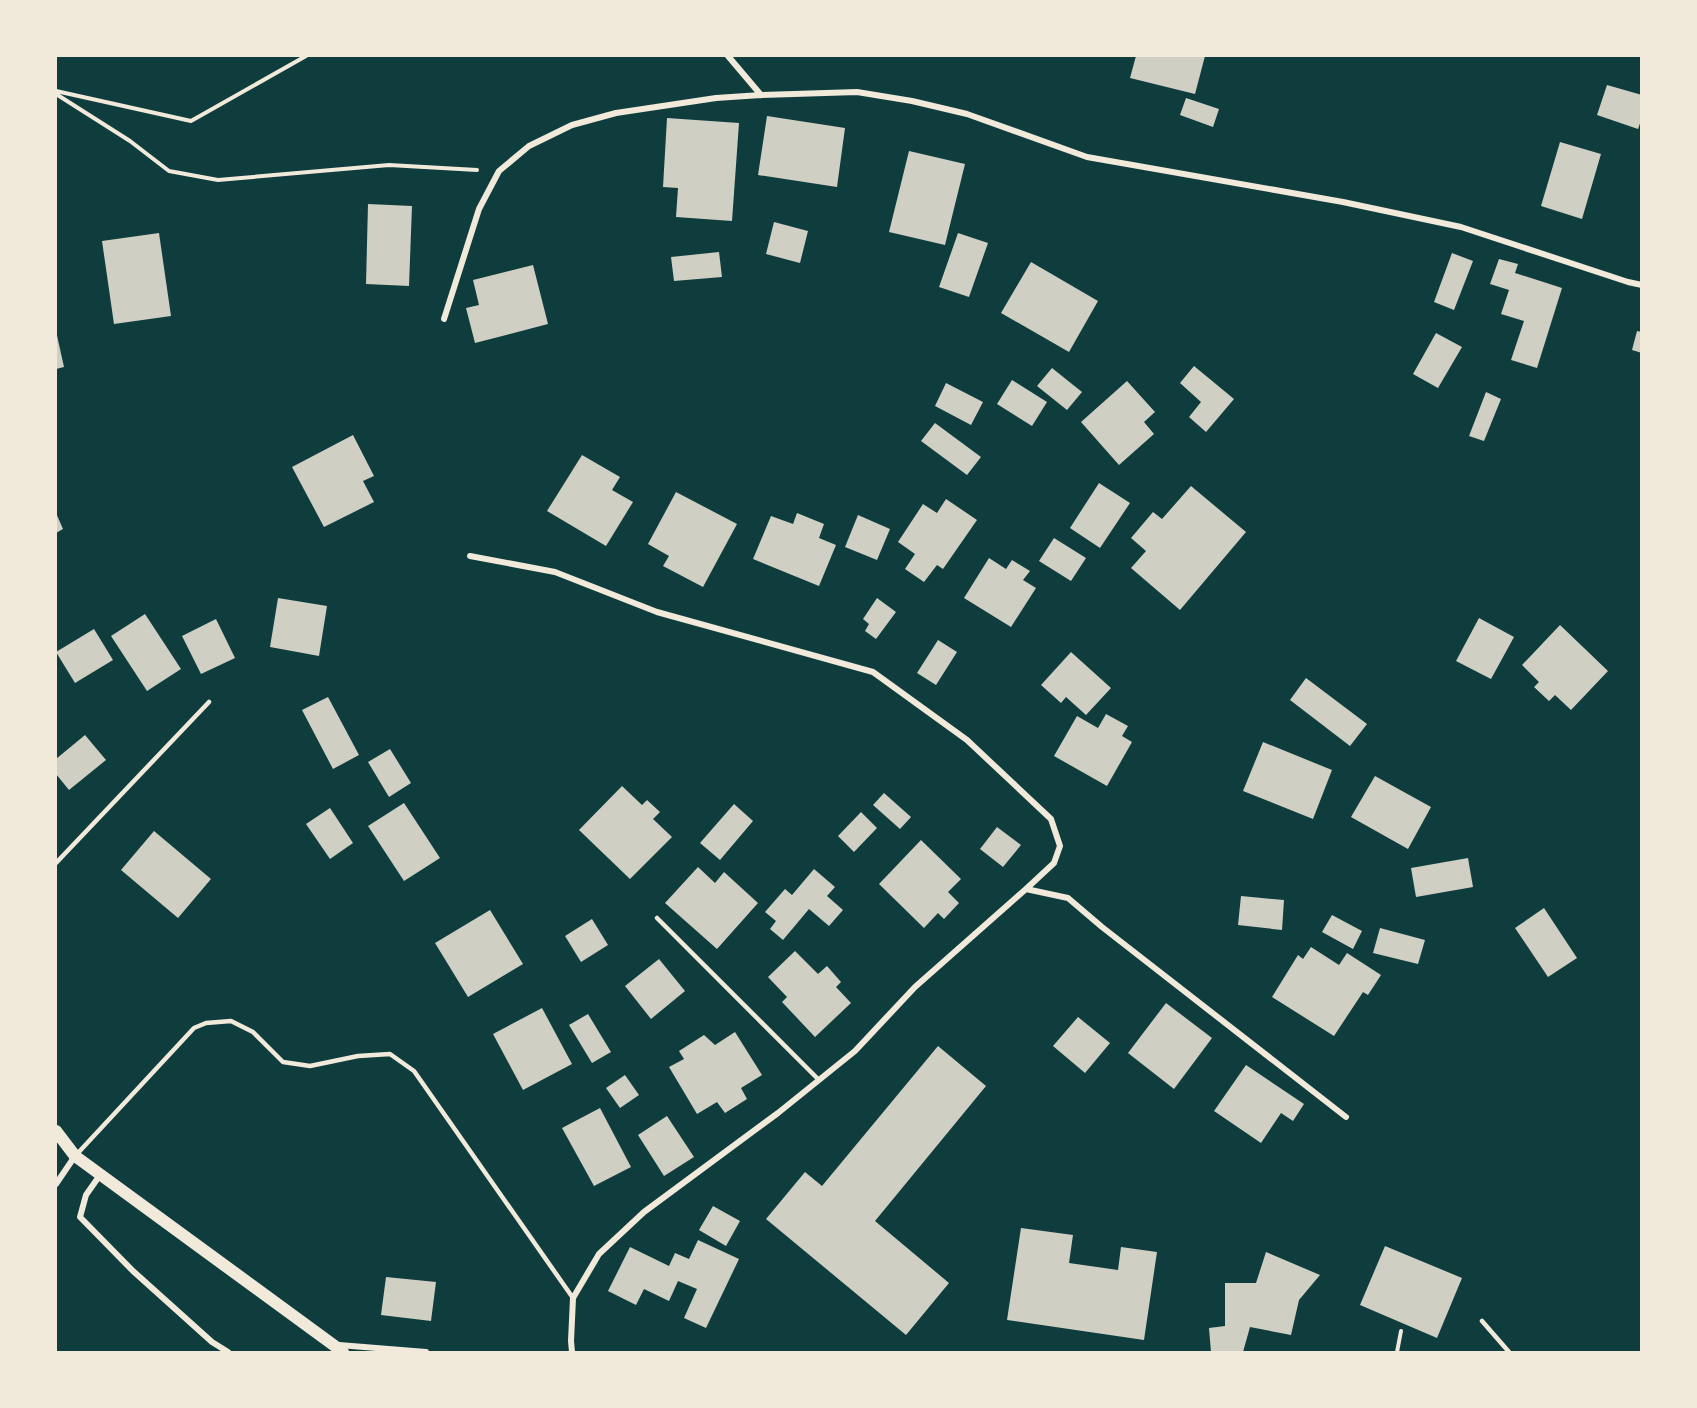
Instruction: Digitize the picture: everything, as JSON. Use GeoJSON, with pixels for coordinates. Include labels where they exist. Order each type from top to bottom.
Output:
{"type":"FeatureCollection","features":[{"type":"Feature","properties":{"kind":"main road"},"geometry":{"type":"LineString","coordinates":[[56,1131],[75,1156],[343,1353]]}},
{"type":"Feature","properties":{"kind":"street"},"geometry":{"type":"LineString","coordinates":[[728,56],[761,95]]}},
{"type":"Feature","properties":{"kind":"street"},"geometry":{"type":"LineString","coordinates":[[444,319],[479,209],[499,171],[530,146],[572,125],[616,113],[716,98],[857,92],[912,101],[967,114],[1087,157],[1343,202],[1461,226],[1641,285]]}},
{"type":"Feature","properties":{"kind":"street"},"geometry":{"type":"LineString","coordinates":[[470,556],[555,572],[657,612],[873,672],[967,740],[1051,819],[1060,846],[1054,863],[915,987],[855,1051],[778,1113],[644,1212],[599,1254],[573,1298],[572,1353]]}},
{"type":"Feature","properties":{"kind":"street"},"geometry":{"type":"LineString","coordinates":[[1026,889],[1068,898],[1346,1117]]}},
{"type":"Feature","properties":{"kind":"street"},"geometry":{"type":"LineString","coordinates":[[56,1184],[75,1156]]}},
{"type":"Feature","properties":{"kind":"street"},"geometry":{"type":"LineString","coordinates":[[100,1175],[86,1195],[80,1216],[133,1271],[212,1342],[228,1353]]}},
{"type":"Feature","properties":{"kind":"street"},"geometry":{"type":"LineString","coordinates":[[332,1345],[426,1353]]}},
{"type":"Feature","properties":{"kind":"lane"},"geometry":{"type":"LineString","coordinates":[[56,863],[209,702]]}},
{"type":"Feature","properties":{"kind":"lane"},"geometry":{"type":"LineString","coordinates":[[657,918],[819,1080]]}},
{"type":"Feature","properties":{"kind":"lane"},"geometry":{"type":"LineString","coordinates":[[75,1156],[194,1028],[206,1023],[231,1021],[253,1032],[283,1062],[310,1066],[358,1056],[390,1054],[414,1071],[573,1298]]}},
{"type":"Feature","properties":{"kind":"lane"},"geometry":{"type":"LineString","coordinates":[[1482,1321],[1509,1353]]}},
{"type":"Feature","properties":{"kind":"path"},"geometry":{"type":"LineString","coordinates":[[56,93],[191,121],[306,56]]}},
{"type":"Feature","properties":{"kind":"path"},"geometry":{"type":"LineString","coordinates":[[56,93],[130,141],[168,171],[218,180],[389,165],[499,171]]}},
{"type":"Feature","properties":{"kind":"path"},"geometry":{"type":"LineString","coordinates":[[1397,1353],[1401,1331]]}},
{"type":"Feature","properties":{"kind":"building"},"geometry":{"type":"Polygon","coordinates":[[[1136,56],[1205,56],[1195,94],[1130,78],[1136,56]]]}},
{"type":"Feature","properties":{"kind":"building"},"geometry":{"type":"Polygon","coordinates":[[[1607,85],[1642,95],[1642,118],[1638,129],[1597,115],[1607,85]]]}},
{"type":"Feature","properties":{"kind":"building"},"geometry":{"type":"Polygon","coordinates":[[[1186,98],[1219,109],[1213,127],[1180,115],[1186,98]]]}},
{"type":"Feature","properties":{"kind":"building"},"geometry":{"type":"Polygon","coordinates":[[[767,116],[845,128],[837,187],[758,175],[767,116]]]}},
{"type":"Feature","properties":{"kind":"building"},"geometry":{"type":"Polygon","coordinates":[[[667,118],[739,123],[732,221],[676,217],[678,188],[663,187],[667,118]]]}},
{"type":"Feature","properties":{"kind":"building"},"geometry":{"type":"Polygon","coordinates":[[[1560,142],[1601,154],[1582,219],[1541,206],[1560,142]]]}},
{"type":"Feature","properties":{"kind":"building"},"geometry":{"type":"Polygon","coordinates":[[[909,151],[965,164],[945,245],[889,232],[909,151]]]}},
{"type":"Feature","properties":{"kind":"building"},"geometry":{"type":"Polygon","coordinates":[[[368,204],[412,206],[409,286],[366,284],[368,204]]]}},
{"type":"Feature","properties":{"kind":"building"},"geometry":{"type":"Polygon","coordinates":[[[774,222],[808,231],[800,263],[766,254],[774,222]]]}},
{"type":"Feature","properties":{"kind":"building"},"geometry":{"type":"Polygon","coordinates":[[[159,233],[171,316],[114,324],[102,241],[159,233]]]}},
{"type":"Feature","properties":{"kind":"building"},"geometry":{"type":"Polygon","coordinates":[[[958,233],[988,243],[969,297],[939,287],[958,233]]]}},
{"type":"Feature","properties":{"kind":"building"},"geometry":{"type":"Polygon","coordinates":[[[719,252],[722,277],[674,281],[671,257],[719,252]]]}},
{"type":"Feature","properties":{"kind":"building"},"geometry":{"type":"Polygon","coordinates":[[[1452,253],[1473,261],[1454,310],[1434,302],[1452,253]]]}},
{"type":"Feature","properties":{"kind":"building"},"geometry":{"type":"Polygon","coordinates":[[[1499,259],[1518,264],[1515,273],[1562,288],[1537,368],[1511,360],[1524,321],[1501,314],[1509,290],[1490,284],[1499,259]]]}},
{"type":"Feature","properties":{"kind":"building"},"geometry":{"type":"Polygon","coordinates":[[[1031,262],[1098,301],[1069,352],[1001,313],[1031,262]]]}},
{"type":"Feature","properties":{"kind":"building"},"geometry":{"type":"Polygon","coordinates":[[[533,265],[548,324],[475,343],[466,308],[479,305],[473,280],[533,265]]]}},
{"type":"Feature","properties":{"kind":"building"},"geometry":{"type":"Polygon","coordinates":[[[56,331],[64,367],[56,369],[56,331]]]}},
{"type":"Feature","properties":{"kind":"building"},"geometry":{"type":"Polygon","coordinates":[[[1637,331],[1642,332],[1642,353],[1632,350],[1637,331]]]}},
{"type":"Feature","properties":{"kind":"building"},"geometry":{"type":"Polygon","coordinates":[[[1436,333],[1462,347],[1438,388],[1413,374],[1436,333]]]}},
{"type":"Feature","properties":{"kind":"building"},"geometry":{"type":"Polygon","coordinates":[[[1194,366],[1234,399],[1206,432],[1189,417],[1201,402],[1180,383],[1194,366]]]}},
{"type":"Feature","properties":{"kind":"building"},"geometry":{"type":"Polygon","coordinates":[[[1052,368],[1082,392],[1067,410],[1037,386],[1052,368]]]}},
{"type":"Feature","properties":{"kind":"building"},"geometry":{"type":"Polygon","coordinates":[[[1012,380],[1047,402],[1032,426],[997,404],[1012,380]]]}},
{"type":"Feature","properties":{"kind":"building"},"geometry":{"type":"Polygon","coordinates":[[[1127,381],[1155,412],[1144,422],[1154,434],[1119,465],[1081,422],[1127,381]]]}},
{"type":"Feature","properties":{"kind":"building"},"geometry":{"type":"Polygon","coordinates":[[[946,383],[983,402],[971,425],[935,406],[946,383]]]}},
{"type":"Feature","properties":{"kind":"building"},"geometry":{"type":"Polygon","coordinates":[[[1486,392],[1501,399],[1484,441],[1469,436],[1486,392]]]}},
{"type":"Feature","properties":{"kind":"building"},"geometry":{"type":"Polygon","coordinates":[[[935,423],[981,457],[967,475],[921,441],[935,423]]]}},
{"type":"Feature","properties":{"kind":"building"},"geometry":{"type":"Polygon","coordinates":[[[353,435],[374,476],[363,481],[374,502],[324,527],[292,467],[353,435]]]}},
{"type":"Feature","properties":{"kind":"building"},"geometry":{"type":"Polygon","coordinates":[[[582,455],[620,477],[612,490],[633,502],[606,546],[547,511],[582,455]]]}},
{"type":"Feature","properties":{"kind":"building"},"geometry":{"type":"Polygon","coordinates":[[[1099,483],[1130,503],[1100,548],[1070,528],[1099,483]]]}},
{"type":"Feature","properties":{"kind":"building"},"geometry":{"type":"Polygon","coordinates":[[[1191,486],[1246,532],[1180,610],[1131,568],[1146,551],[1131,538],[1153,512],[1162,519],[1191,486]]]}},
{"type":"Feature","properties":{"kind":"building"},"geometry":{"type":"Polygon","coordinates":[[[676,492],[737,524],[703,587],[663,566],[669,556],[648,544],[676,492]]]}},
{"type":"Feature","properties":{"kind":"building"},"geometry":{"type":"Polygon","coordinates":[[[946,499],[977,520],[943,569],[937,565],[924,582],[905,569],[915,554],[898,542],[923,504],[937,513],[946,499]]]}},
{"type":"Feature","properties":{"kind":"building"},"geometry":{"type":"Polygon","coordinates":[[[56,513],[63,529],[56,533],[56,513]]]}},
{"type":"Feature","properties":{"kind":"building"},"geometry":{"type":"Polygon","coordinates":[[[797,513],[824,524],[819,538],[836,545],[819,586],[753,559],[771,516],[793,524],[797,513]]]}},
{"type":"Feature","properties":{"kind":"building"},"geometry":{"type":"Polygon","coordinates":[[[858,515],[890,529],[877,560],[845,547],[858,515]]]}},
{"type":"Feature","properties":{"kind":"building"},"geometry":{"type":"Polygon","coordinates":[[[1054,538],[1086,558],[1071,581],[1039,561],[1054,538]]]}},
{"type":"Feature","properties":{"kind":"building"},"geometry":{"type":"Polygon","coordinates":[[[989,558],[1006,569],[1012,560],[1030,571],[1023,580],[1036,588],[1011,627],[964,598],[989,558]]]}},
{"type":"Feature","properties":{"kind":"building"},"geometry":{"type":"Polygon","coordinates":[[[278,598],[327,606],[319,656],[270,647],[278,598]]]}},
{"type":"Feature","properties":{"kind":"building"},"geometry":{"type":"Polygon","coordinates":[[[877,598],[896,612],[876,639],[865,631],[869,624],[863,619],[877,598]]]}},
{"type":"Feature","properties":{"kind":"building"},"geometry":{"type":"Polygon","coordinates":[[[145,614],[181,669],[147,691],[111,636],[145,614]]]}},
{"type":"Feature","properties":{"kind":"building"},"geometry":{"type":"Polygon","coordinates":[[[1479,618],[1514,637],[1491,679],[1456,661],[1479,618]]]}},
{"type":"Feature","properties":{"kind":"building"},"geometry":{"type":"Polygon","coordinates":[[[216,619],[235,658],[201,674],[182,636],[216,619]]]}},
{"type":"Feature","properties":{"kind":"building"},"geometry":{"type":"Polygon","coordinates":[[[1560,625],[1608,671],[1571,710],[1555,695],[1549,701],[1534,687],[1539,682],[1522,665],[1560,625]]]}},
{"type":"Feature","properties":{"kind":"building"},"geometry":{"type":"Polygon","coordinates":[[[94,629],[113,660],[75,683],[56,652],[94,629]]]}},
{"type":"Feature","properties":{"kind":"building"},"geometry":{"type":"Polygon","coordinates":[[[938,640],[957,652],[936,685],[917,673],[938,640]]]}},
{"type":"Feature","properties":{"kind":"building"},"geometry":{"type":"Polygon","coordinates":[[[1071,652],[1111,688],[1086,715],[1066,697],[1061,703],[1041,685],[1071,652]]]}},
{"type":"Feature","properties":{"kind":"building"},"geometry":{"type":"Polygon","coordinates":[[[1306,678],[1367,724],[1350,746],[1290,700],[1306,678]]]}},
{"type":"Feature","properties":{"kind":"building"},"geometry":{"type":"Polygon","coordinates":[[[328,697],[359,755],[333,769],[302,710],[328,697]]]}},
{"type":"Feature","properties":{"kind":"building"},"geometry":{"type":"Polygon","coordinates":[[[1106,714],[1128,726],[1122,736],[1132,742],[1107,786],[1054,756],[1077,716],[1098,728],[1106,714]]]}},
{"type":"Feature","properties":{"kind":"building"},"geometry":{"type":"Polygon","coordinates":[[[85,735],[106,760],[69,790],[56,774],[56,759],[85,735]]]}},
{"type":"Feature","properties":{"kind":"building"},"geometry":{"type":"Polygon","coordinates":[[[1263,742],[1332,770],[1313,819],[1243,791],[1263,742]]]}},
{"type":"Feature","properties":{"kind":"building"},"geometry":{"type":"Polygon","coordinates":[[[390,749],[411,783],[389,797],[368,762],[390,749]]]}},
{"type":"Feature","properties":{"kind":"building"},"geometry":{"type":"Polygon","coordinates":[[[1375,776],[1431,807],[1408,849],[1351,817],[1375,776]]]}},
{"type":"Feature","properties":{"kind":"building"},"geometry":{"type":"Polygon","coordinates":[[[622,786],[642,805],[647,800],[660,812],[653,819],[672,837],[630,879],[579,830],[622,786]]]}},
{"type":"Feature","properties":{"kind":"building"},"geometry":{"type":"Polygon","coordinates":[[[884,793],[911,817],[900,829],[873,805],[884,793]]]}},
{"type":"Feature","properties":{"kind":"building"},"geometry":{"type":"Polygon","coordinates":[[[404,803],[440,858],[404,881],[368,826],[404,803]]]}},
{"type":"Feature","properties":{"kind":"building"},"geometry":{"type":"Polygon","coordinates":[[[734,804],[753,821],[720,860],[700,843],[734,804]]]}},
{"type":"Feature","properties":{"kind":"building"},"geometry":{"type":"Polygon","coordinates":[[[330,808],[353,843],[330,859],[306,824],[330,808]]]}},
{"type":"Feature","properties":{"kind":"building"},"geometry":{"type":"Polygon","coordinates":[[[861,812],[877,828],[854,852],[838,836],[861,812]]]}},
{"type":"Feature","properties":{"kind":"building"},"geometry":{"type":"Polygon","coordinates":[[[997,827],[1021,845],[1003,867],[980,849],[997,827]]]}},
{"type":"Feature","properties":{"kind":"building"},"geometry":{"type":"Polygon","coordinates":[[[154,831],[211,879],[178,918],[121,870],[154,831]]]}},
{"type":"Feature","properties":{"kind":"building"},"geometry":{"type":"Polygon","coordinates":[[[921,840],[961,879],[948,892],[959,903],[944,919],[938,913],[924,928],[879,884],[921,840]]]}},
{"type":"Feature","properties":{"kind":"building"},"geometry":{"type":"Polygon","coordinates":[[[1468,858],[1473,887],[1416,897],[1411,868],[1468,858]]]}},
{"type":"Feature","properties":{"kind":"building"},"geometry":{"type":"Polygon","coordinates":[[[698,867],[715,883],[724,872],[758,903],[717,949],[665,903],[698,867]]]}},
{"type":"Feature","properties":{"kind":"building"},"geometry":{"type":"Polygon","coordinates":[[[814,869],[835,887],[827,896],[843,910],[829,926],[809,909],[783,940],[770,929],[776,921],[765,912],[785,889],[792,895],[814,869]]]}},
{"type":"Feature","properties":{"kind":"building"},"geometry":{"type":"Polygon","coordinates":[[[1241,896],[1284,900],[1282,930],[1238,925],[1241,896]]]}},
{"type":"Feature","properties":{"kind":"building"},"geometry":{"type":"Polygon","coordinates":[[[1544,908],[1577,958],[1548,977],[1515,928],[1544,908]]]}},
{"type":"Feature","properties":{"kind":"building"},"geometry":{"type":"Polygon","coordinates":[[[490,910],[523,964],[468,997],[435,943],[490,910]]]}},
{"type":"Feature","properties":{"kind":"building"},"geometry":{"type":"Polygon","coordinates":[[[1332,915],[1362,931],[1353,949],[1322,932],[1332,915]]]}},
{"type":"Feature","properties":{"kind":"building"},"geometry":{"type":"Polygon","coordinates":[[[592,919],[608,945],[581,962],[565,936],[592,919]]]}},
{"type":"Feature","properties":{"kind":"building"},"geometry":{"type":"Polygon","coordinates":[[[1380,928],[1425,940],[1418,964],[1373,953],[1380,928]]]}},
{"type":"Feature","properties":{"kind":"building"},"geometry":{"type":"Polygon","coordinates":[[[1311,947],[1339,965],[1347,953],[1381,975],[1368,995],[1363,992],[1334,1036],[1272,997],[1298,955],[1303,959],[1311,947]]]}},
{"type":"Feature","properties":{"kind":"building"},"geometry":{"type":"Polygon","coordinates":[[[795,951],[818,974],[827,966],[841,982],[836,987],[851,1003],[815,1037],[782,1002],[787,997],[768,977],[795,951]]]}},
{"type":"Feature","properties":{"kind":"building"},"geometry":{"type":"Polygon","coordinates":[[[659,959],[685,991],[651,1019],[625,986],[659,959]]]}},
{"type":"Feature","properties":{"kind":"building"},"geometry":{"type":"Polygon","coordinates":[[[1166,1003],[1212,1038],[1174,1089],[1128,1053],[1166,1003]]]}},
{"type":"Feature","properties":{"kind":"building"},"geometry":{"type":"Polygon","coordinates":[[[542,1008],[572,1064],[523,1090],[493,1034],[542,1008]]]}},
{"type":"Feature","properties":{"kind":"building"},"geometry":{"type":"Polygon","coordinates":[[[588,1014],[611,1052],[592,1063],[569,1025],[588,1014]]]}},
{"type":"Feature","properties":{"kind":"building"},"geometry":{"type":"Polygon","coordinates":[[[1078,1017],[1110,1043],[1085,1073],[1053,1046],[1078,1017]]]}},
{"type":"Feature","properties":{"kind":"building"},"geometry":{"type":"Polygon","coordinates":[[[735,1032],[762,1075],[741,1088],[747,1099],[725,1113],[717,1102],[697,1114],[669,1067],[684,1059],[679,1051],[704,1035],[715,1045],[735,1032]]]}},
{"type":"Feature","properties":{"kind":"building"},"geometry":{"type":"Polygon","coordinates":[[[938,1046],[986,1086],[875,1221],[949,1283],[906,1335],[766,1219],[805,1172],[822,1186],[938,1046]]]}},
{"type":"Feature","properties":{"kind":"building"},"geometry":{"type":"Polygon","coordinates":[[[1246,1065],[1304,1104],[1293,1121],[1281,1113],[1261,1143],[1214,1111],[1246,1065]]]}},
{"type":"Feature","properties":{"kind":"building"},"geometry":{"type":"Polygon","coordinates":[[[625,1075],[639,1095],[620,1108],[606,1088],[625,1075]]]}},
{"type":"Feature","properties":{"kind":"building"},"geometry":{"type":"Polygon","coordinates":[[[600,1108],[631,1167],[594,1186],[562,1128],[600,1108]]]}},
{"type":"Feature","properties":{"kind":"building"},"geometry":{"type":"Polygon","coordinates":[[[667,1116],[694,1157],[664,1176],[638,1135],[667,1116]]]}},
{"type":"Feature","properties":{"kind":"building"},"geometry":{"type":"Polygon","coordinates":[[[713,1206],[740,1221],[726,1246],[699,1230],[713,1206]]]}},
{"type":"Feature","properties":{"kind":"building"},"geometry":{"type":"Polygon","coordinates":[[[1021,1228],[1073,1235],[1069,1263],[1118,1270],[1121,1247],[1157,1252],[1144,1340],[1007,1320],[1021,1228]]]}},
{"type":"Feature","properties":{"kind":"building"},"geometry":{"type":"Polygon","coordinates":[[[698,1240],[739,1259],[706,1328],[684,1318],[697,1289],[678,1281],[669,1301],[644,1289],[636,1305],[608,1291],[630,1247],[669,1266],[675,1253],[689,1259],[698,1240]]]}},
{"type":"Feature","properties":{"kind":"building"},"geometry":{"type":"Polygon","coordinates":[[[1385,1246],[1462,1278],[1437,1338],[1360,1305],[1385,1246]]]}},
{"type":"Feature","properties":{"kind":"building"},"geometry":{"type":"Polygon","coordinates":[[[1266,1252],[1320,1275],[1299,1300],[1291,1335],[1250,1327],[1243,1352],[1211,1352],[1209,1328],[1225,1326],[1225,1283],[1256,1283],[1266,1252]]]}},
{"type":"Feature","properties":{"kind":"building"},"geometry":{"type":"Polygon","coordinates":[[[386,1277],[436,1282],[431,1321],[381,1315],[386,1277]]]}}]}
